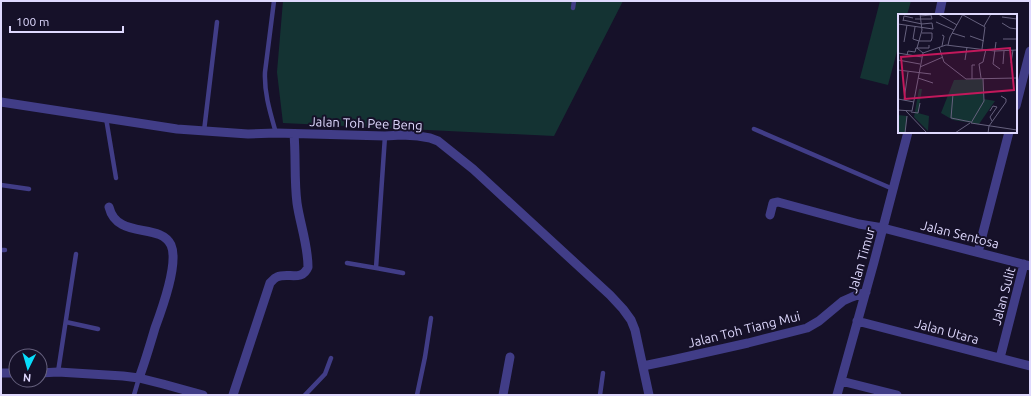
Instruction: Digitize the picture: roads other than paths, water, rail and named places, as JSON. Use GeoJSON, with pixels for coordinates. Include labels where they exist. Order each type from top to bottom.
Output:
{"type":"FeatureCollection","features":[{"type":"Feature","properties":{"kind":"street"},"geometry":{"type":"LineString","coordinates":[[939,14],[942,1]]}},
{"type":"Feature","properties":{"kind":"street"},"geometry":{"type":"LineString","coordinates":[[1017,102],[1030,51]]}},
{"type":"Feature","properties":{"kind":"street","name":"Jalan Toh Pee Beng"},"geometry":{"type":"LineString","coordinates":[[1,102],[176,129],[248,134],[402,135],[418,136],[438,141],[473,169],[610,295],[622,309],[631,320],[635,330],[650,395]]}},
{"type":"Feature","properties":{"kind":"street","name":"Jalan Timur"},"geometry":{"type":"LineString","coordinates":[[837,395],[908,133]]}},
{"type":"Feature","properties":{"kind":"street"},"geometry":{"type":"LineString","coordinates":[[978,252],[1009,133]]}},
{"type":"Feature","properties":{"kind":"street"},"geometry":{"type":"LineString","coordinates":[[233,395],[270,283],[276,277],[281,275],[300,275],[306,271],[308,267],[305,242],[298,214],[295,188],[294,134]]}},
{"type":"Feature","properties":{"kind":"street","name":"Jalan Sentosa"},"geometry":{"type":"LineString","coordinates":[[770,215],[773,202],[778,202],[859,224],[883,228],[1027,265]]}},
{"type":"Feature","properties":{"kind":"street"},"geometry":{"type":"LineString","coordinates":[[109,208],[116,222],[128,228],[162,236],[170,244],[173,255],[172,271],[168,290],[140,378]]}},
{"type":"Feature","properties":{"kind":"street","name":"Jalan Sulit"},"geometry":{"type":"LineString","coordinates":[[1000,358],[1027,265]]}},
{"type":"Feature","properties":{"kind":"street","name":"Jalan Toh Tiang Mui"},"geometry":{"type":"LineString","coordinates":[[643,366],[802,330],[819,321],[843,302],[866,292]]}},
{"type":"Feature","properties":{"kind":"street","name":"Jalan Utara"},"geometry":{"type":"LineString","coordinates":[[857,321],[1030,366]]}},
{"type":"Feature","properties":{"kind":"street"},"geometry":{"type":"LineString","coordinates":[[503,395],[510,357]]}},
{"type":"Feature","properties":{"kind":"street"},"geometry":{"type":"LineString","coordinates":[[48,373],[140,378],[203,395]]}},
{"type":"Feature","properties":{"kind":"street"},"geometry":{"type":"LineString","coordinates":[[841,381],[897,395]]}},
{"type":"Feature","properties":{"kind":"lane"},"geometry":{"type":"LineString","coordinates":[[274,1],[264,83],[276,133]]}},
{"type":"Feature","properties":{"kind":"lane"},"geometry":{"type":"LineString","coordinates":[[572,8],[574,1]]}},
{"type":"Feature","properties":{"kind":"lane"},"geometry":{"type":"LineString","coordinates":[[204,131],[217,22]]}},
{"type":"Feature","properties":{"kind":"lane"},"geometry":{"type":"LineString","coordinates":[[106,118],[116,178]]}},
{"type":"Feature","properties":{"kind":"lane"},"geometry":{"type":"LineString","coordinates":[[754,128],[893,189]]}},
{"type":"Feature","properties":{"kind":"lane"},"geometry":{"type":"LineString","coordinates":[[376,268],[386,136]]}},
{"type":"Feature","properties":{"kind":"lane"},"geometry":{"type":"LineString","coordinates":[[1,185],[29,189]]}},
{"type":"Feature","properties":{"kind":"lane"},"geometry":{"type":"LineString","coordinates":[[58,372],[76,254]]}},
{"type":"Feature","properties":{"kind":"lane"},"geometry":{"type":"LineString","coordinates":[[347,263],[403,273]]}},
{"type":"Feature","properties":{"kind":"lane"},"geometry":{"type":"LineString","coordinates":[[417,395],[431,318]]}},
{"type":"Feature","properties":{"kind":"lane"},"geometry":{"type":"LineString","coordinates":[[66,322],[98,329]]}},
{"type":"Feature","properties":{"kind":"lane"},"geometry":{"type":"LineString","coordinates":[[305,395],[325,374],[331,358]]}},
{"type":"Feature","properties":{"kind":"lane"},"geometry":{"type":"LineString","coordinates":[[600,395],[603,373]]}},
{"type":"Feature","properties":{"kind":"lane"},"geometry":{"type":"LineString","coordinates":[[134,395],[140,378]]}}]}
